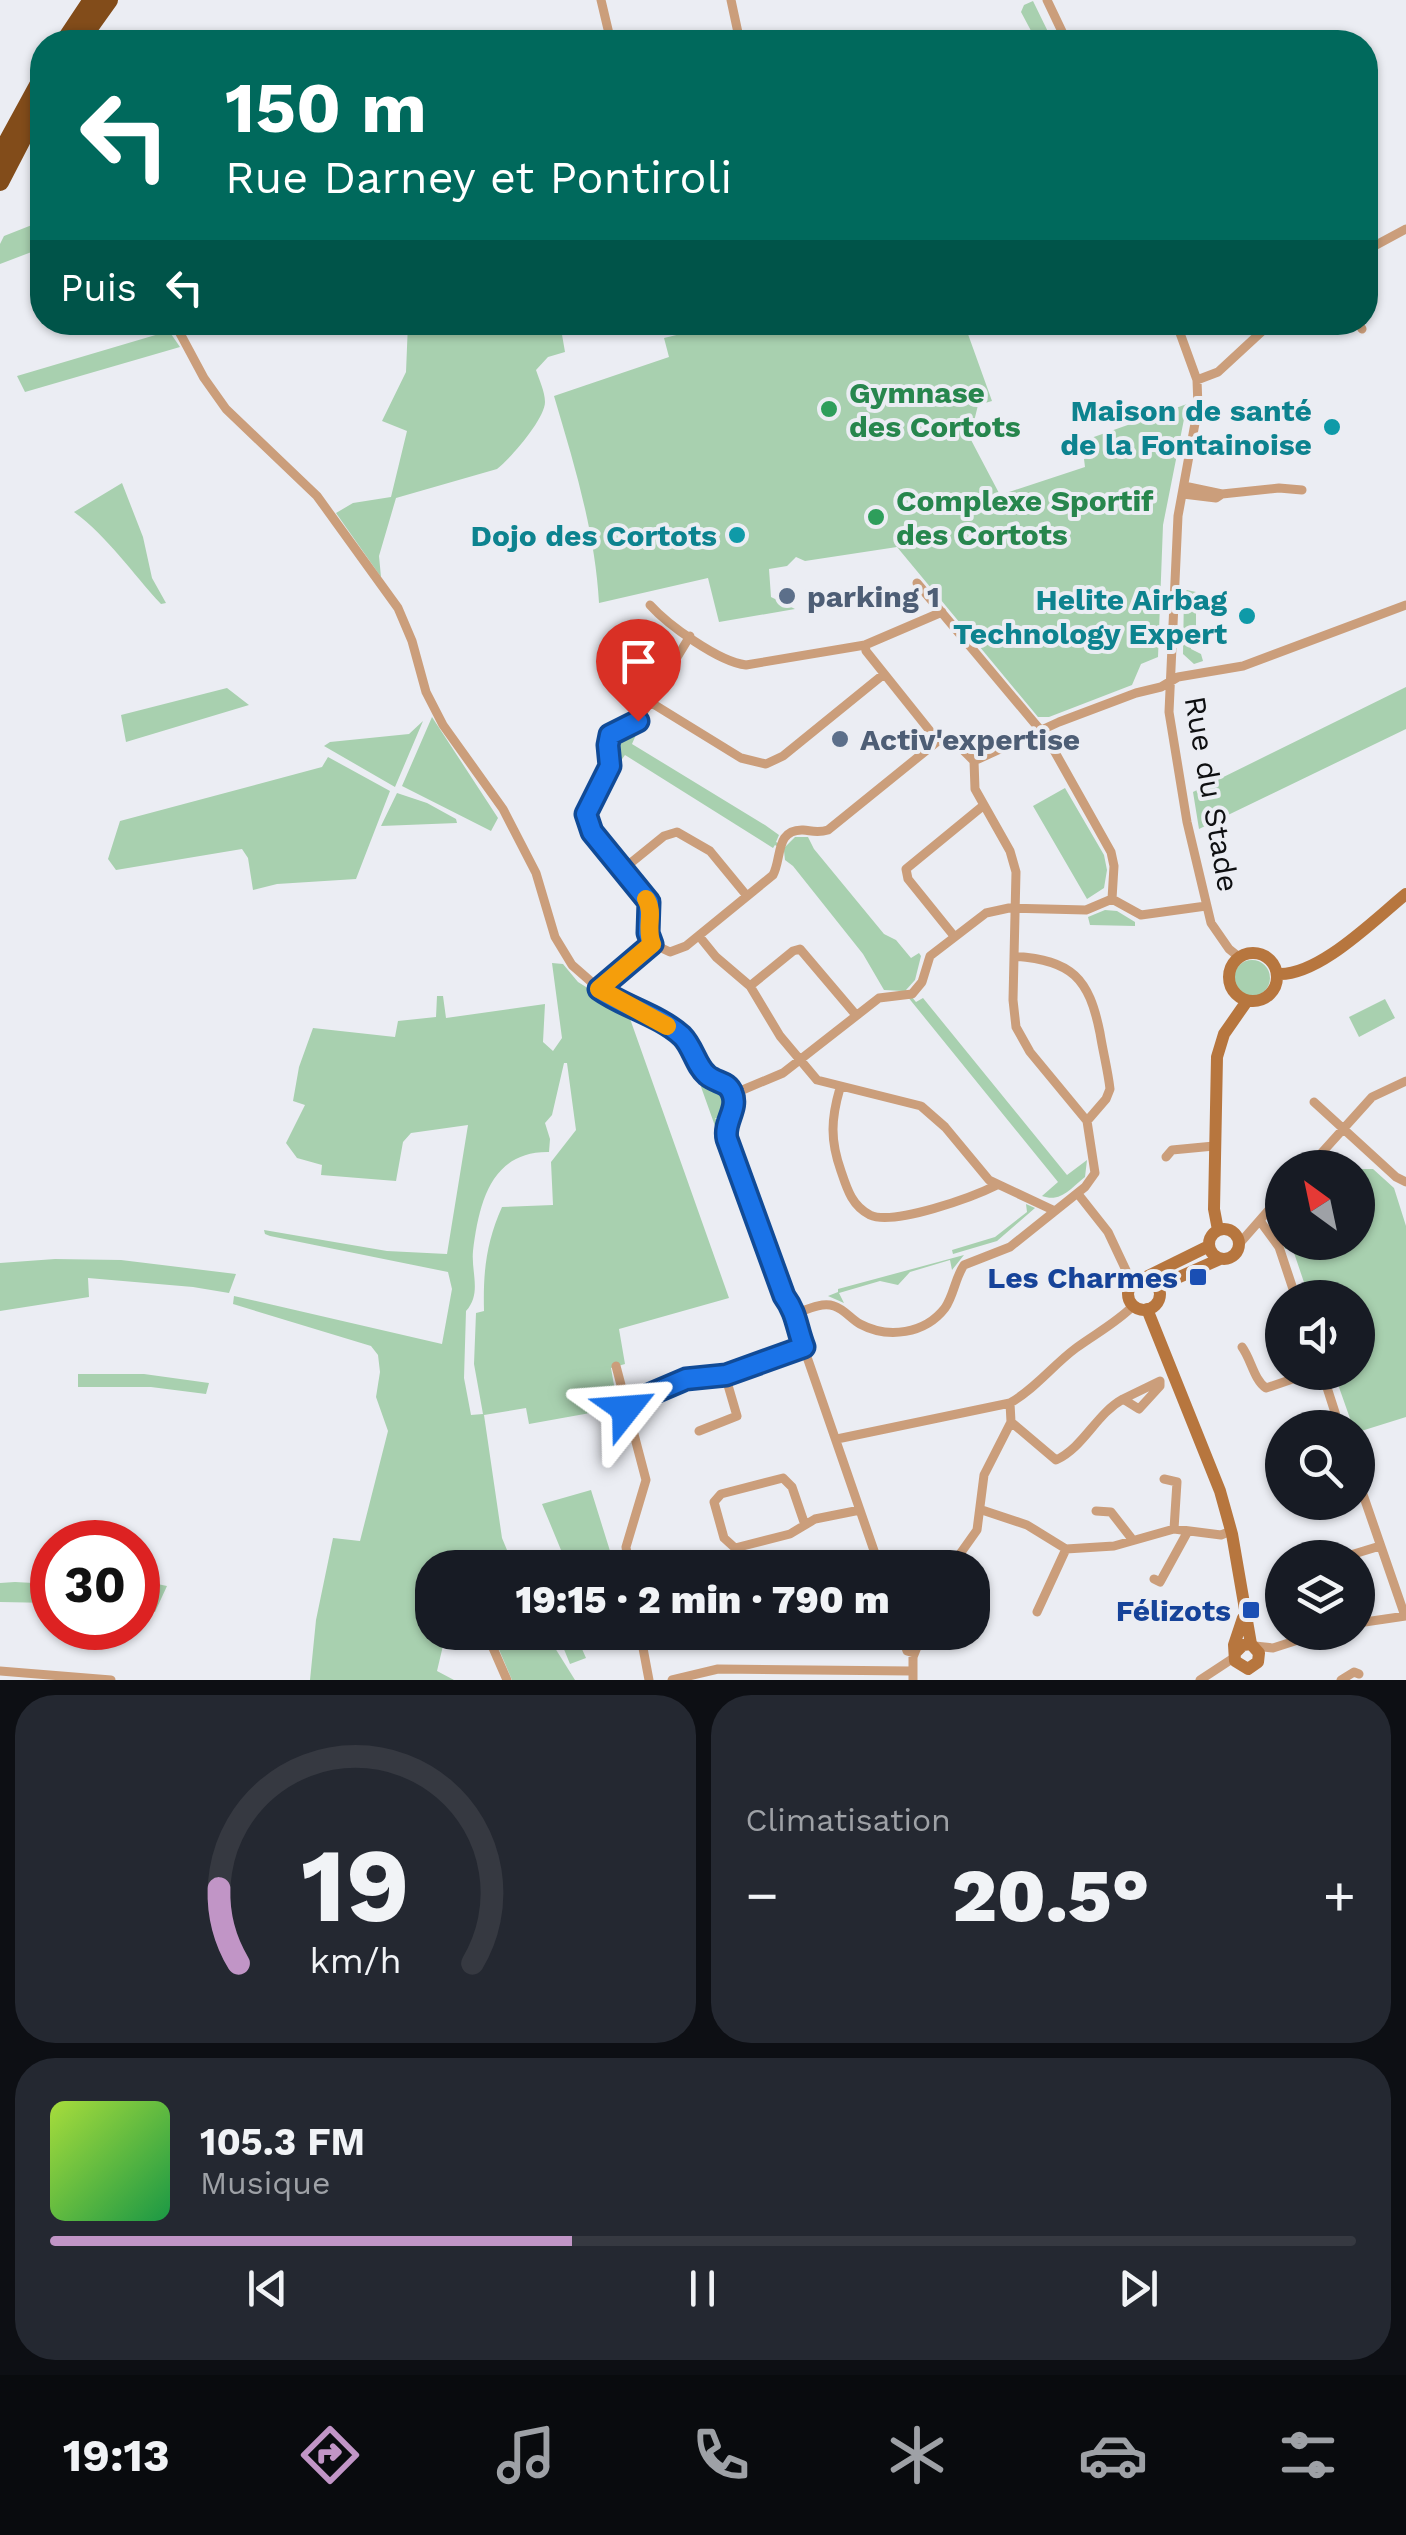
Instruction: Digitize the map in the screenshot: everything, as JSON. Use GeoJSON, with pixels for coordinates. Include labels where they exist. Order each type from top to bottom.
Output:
{"type":"FeatureCollection","features":[{"type":"Feature","properties":{"kind":"highway"},"geometry":{"type":"LineString","coordinates":[[72,30],[101,3]]}},
{"type":"Feature","properties":{"kind":"highway"},"geometry":{"type":"LineString","coordinates":[[86,30],[101,3]]}},
{"type":"Feature","properties":{"kind":"highway"},"geometry":{"type":"LineString","coordinates":[[0,154],[30,100]]}},
{"type":"Feature","properties":{"kind":"highway"},"geometry":{"type":"LineString","coordinates":[[0,182],[30,124]]}},
{"type":"Feature","properties":{"kind":"street"},"geometry":{"type":"LineString","coordinates":[[82,0],[95,30]]}},
{"type":"Feature","properties":{"kind":"street"},"geometry":{"type":"LineString","coordinates":[[601,0],[608,30]]}},
{"type":"Feature","properties":{"kind":"street"},"geometry":{"type":"LineString","coordinates":[[731,0],[737,30]]}},
{"type":"Feature","properties":{"kind":"street"},"geometry":{"type":"LineString","coordinates":[[1047,0],[1061,30]]}},
{"type":"Feature","properties":{"kind":"street"},"geometry":{"type":"LineString","coordinates":[[1378,244],[1406,229]]}},
{"type":"Feature","properties":{"kind":"street"},"geometry":{"type":"LineString","coordinates":[[182,335],[226,409],[317,496],[398,608],[412,640],[426,692],[438,716],[496,798],[536,873],[558,942],[572,965],[599,989],[676,1032],[690,1046],[706,1075],[726,1084],[733,1094],[725,1127],[727,1139],[784,1296],[797,1314],[797,1326],[874,1550]]}},
{"type":"Feature","properties":{"kind":"street"},"geometry":{"type":"LineString","coordinates":[[1181,335],[1198,385],[1258,335]]}},
{"type":"Feature","properties":{"kind":"street","name":"Rue du Stade"},"geometry":{"type":"LineString","coordinates":[[1198,385],[1198,407],[1178,516],[1169,712],[1206,906],[1218,935],[1239,957]]}},
{"type":"Feature","properties":{"kind":"street"},"geometry":{"type":"LineString","coordinates":[[1184,490],[1222,494],[1279,488],[1302,490]]}},
{"type":"Feature","properties":{"kind":"street"},"geometry":{"type":"LineString","coordinates":[[918,583],[1041,730],[1111,852],[1112,899]]}},
{"type":"Feature","properties":{"kind":"street"},"geometry":{"type":"LineString","coordinates":[[650,605],[663,620],[734,662],[746,665],[865,645],[942,612]]}},
{"type":"Feature","properties":{"kind":"street"},"geometry":{"type":"LineString","coordinates":[[974,761],[1041,730],[1178,678],[1266,658],[1406,605]]}},
{"type":"Feature","properties":{"kind":"street"},"geometry":{"type":"LineString","coordinates":[[690,636],[638,721],[610,735],[610,766],[586,809],[592,832],[649,902],[648,933],[652,944],[664,951],[676,952],[775,872],[786,836],[798,830],[828,830],[938,741]]}},
{"type":"Feature","properties":{"kind":"street"},"geometry":{"type":"LineString","coordinates":[[797,1314],[824,1304],[877,1331],[900,1333],[918,1328],[936,1318],[945,1307],[960,1271],[968,1262],[1010,1247],[1078,1194],[1095,1172],[1087,1120],[1030,1052],[1016,1027],[1014,860],[975,789],[974,761],[960,747],[938,741],[865,645]]}},
{"type":"Feature","properties":{"kind":"street"},"geometry":{"type":"LineString","coordinates":[[650,702],[741,758],[766,764],[784,756],[884,674]]}},
{"type":"Feature","properties":{"kind":"street"},"geometry":{"type":"LineString","coordinates":[[954,936],[905,872],[909,864],[984,805]]}},
{"type":"Feature","properties":{"kind":"street"},"geometry":{"type":"LineString","coordinates":[[622,870],[664,836],[677,832],[712,853],[747,896]]}},
{"type":"Feature","properties":{"kind":"street"},"geometry":{"type":"LineString","coordinates":[[1276,974],[1294,973],[1319,961],[1406,894]]}},
{"type":"Feature","properties":{"kind":"street"},"geometry":{"type":"LineString","coordinates":[[1112,899],[1142,916],[1206,906]]}},
{"type":"Feature","properties":{"kind":"street"},"geometry":{"type":"LineString","coordinates":[[733,1094],[776,1077],[879,998],[912,994],[922,982],[928,958],[986,912],[1016,908],[1086,910],[1112,899]]}},
{"type":"Feature","properties":{"kind":"street"},"geometry":{"type":"LineString","coordinates":[[698,936],[750,986],[780,1036],[817,1080],[921,1106],[997,1186],[1054,1211]]}},
{"type":"Feature","properties":{"kind":"street"},"geometry":{"type":"LineString","coordinates":[[599,989],[652,944]]}},
{"type":"Feature","properties":{"kind":"street"},"geometry":{"type":"LineString","coordinates":[[750,986],[800,949],[856,1014]]}},
{"type":"Feature","properties":{"kind":"street"},"geometry":{"type":"LineString","coordinates":[[1247,954],[1262,956],[1274,966],[1276,974],[1269,995],[1254,1001],[1234,993],[1229,979],[1231,967],[1247,954]]}},
{"type":"Feature","properties":{"kind":"street"},"geometry":{"type":"LineString","coordinates":[[1014,956],[1060,964],[1082,982],[1092,1000],[1110,1089],[1087,1120]]}},
{"type":"Feature","properties":{"kind":"street"},"geometry":{"type":"LineString","coordinates":[[1218,1230],[1214,1209],[1216,1057],[1224,1034],[1247,1000]]}},
{"type":"Feature","properties":{"kind":"street"},"geometry":{"type":"LineString","coordinates":[[1324,1150],[1374,1095],[1406,1080]]}},
{"type":"Feature","properties":{"kind":"street"},"geometry":{"type":"LineString","coordinates":[[840,1088],[832,1115],[832,1147],[850,1195],[868,1214],[880,1218],[904,1215],[997,1186]]}},
{"type":"Feature","properties":{"kind":"street"},"geometry":{"type":"LineString","coordinates":[[1314,1102],[1396,1178],[1406,1182]]}},
{"type":"Feature","properties":{"kind":"street"},"geometry":{"type":"LineString","coordinates":[[1166,1157],[1172,1150],[1214,1146]]}},
{"type":"Feature","properties":{"kind":"street"},"geometry":{"type":"LineString","coordinates":[[1078,1194],[1138,1280]]}},
{"type":"Feature","properties":{"kind":"street"},"geometry":{"type":"LineString","coordinates":[[1159,1289],[1233,1256],[1240,1236],[1265,1215]]}},
{"type":"Feature","properties":{"kind":"street"},"geometry":{"type":"LineString","coordinates":[[1260,1221],[1279,1247],[1290,1280]]}},
{"type":"Feature","properties":{"kind":"street"},"geometry":{"type":"LineString","coordinates":[[1218,1230],[1240,1236]]}},
{"type":"Feature","properties":{"kind":"street"},"geometry":{"type":"LineString","coordinates":[[1218,1230],[1208,1246],[1212,1255],[1220,1259]]}},
{"type":"Feature","properties":{"kind":"street"},"geometry":{"type":"LineString","coordinates":[[1208,1246],[1138,1280],[1128,1297],[1140,1308],[1166,1379],[1220,1491],[1231,1532],[1244,1615],[1253,1645],[1260,1654],[1254,1680]]}},
{"type":"Feature","properties":{"kind":"street"},"geometry":{"type":"LineString","coordinates":[[837,1440],[1010,1403],[1025,1395],[1074,1349],[1158,1300],[1159,1289],[1152,1280],[1138,1280]]}},
{"type":"Feature","properties":{"kind":"street"},"geometry":{"type":"LineString","coordinates":[[1242,1346],[1265,1387]]}},
{"type":"Feature","properties":{"kind":"street"},"geometry":{"type":"LineString","coordinates":[[626,1409],[632,1402],[686,1379],[726,1375],[804,1347]]}},
{"type":"Feature","properties":{"kind":"street"},"geometry":{"type":"LineString","coordinates":[[616,1366],[646,1480],[626,1550]]}},
{"type":"Feature","properties":{"kind":"street"},"geometry":{"type":"LineString","coordinates":[[699,1430],[737,1416],[726,1375]]}},
{"type":"Feature","properties":{"kind":"street"},"geometry":{"type":"LineString","coordinates":[[1123,1398],[1139,1409],[1166,1379]]}},
{"type":"Feature","properties":{"kind":"street"},"geometry":{"type":"LineString","coordinates":[[1011,1422],[1052,1460],[1059,1459],[1075,1448],[1113,1405],[1166,1379]]}},
{"type":"Feature","properties":{"kind":"street"},"geometry":{"type":"LineString","coordinates":[[963,1550],[977,1530],[984,1475],[1011,1422],[1010,1403]]}},
{"type":"Feature","properties":{"kind":"street"},"geometry":{"type":"LineString","coordinates":[[805,1525],[792,1487],[783,1478],[721,1494],[714,1502],[724,1538],[735,1548],[790,1534],[805,1525],[815,1519],[860,1510]]}},
{"type":"Feature","properties":{"kind":"street"},"geometry":{"type":"LineString","coordinates":[[1164,1480],[1176,1482],[1174,1529]]}},
{"type":"Feature","properties":{"kind":"street"},"geometry":{"type":"LineString","coordinates":[[982,1510],[1026,1525],[1066,1549],[1093,1550],[1174,1529],[1231,1532]]}},
{"type":"Feature","properties":{"kind":"street"},"geometry":{"type":"LineString","coordinates":[[1096,1510],[1111,1512],[1132,1539]]}},
{"type":"Feature","properties":{"kind":"street"},"geometry":{"type":"LineString","coordinates":[[1371,1520],[1405,1616],[1375,1620]]}},
{"type":"Feature","properties":{"kind":"street"},"geometry":{"type":"LineString","coordinates":[[1154,1579],[1160,1582],[1188,1531]]}},
{"type":"Feature","properties":{"kind":"street"},"geometry":{"type":"LineString","coordinates":[[1375,1548],[1380,1546]]}},
{"type":"Feature","properties":{"kind":"street"},"geometry":{"type":"LineString","coordinates":[[1038,1612],[1066,1549]]}},
{"type":"Feature","properties":{"kind":"street"},"geometry":{"type":"LineString","coordinates":[[1244,1615],[1234,1645],[1246,1680]]}},
{"type":"Feature","properties":{"kind":"street"},"geometry":{"type":"LineString","coordinates":[[1200,1680],[1236,1658],[1243,1644],[1265,1647]]}},
{"type":"Feature","properties":{"kind":"street"},"geometry":{"type":"LineString","coordinates":[[494,1650],[506,1680]]}},
{"type":"Feature","properties":{"kind":"street"},"geometry":{"type":"LineString","coordinates":[[643,1650],[649,1680]]}},
{"type":"Feature","properties":{"kind":"street"},"geometry":{"type":"LineString","coordinates":[[907,1650],[914,1653]]}},
{"type":"Feature","properties":{"kind":"street"},"geometry":{"type":"LineString","coordinates":[[672,1680],[718,1669],[737,1674],[912,1676],[915,1650]]}},
{"type":"Feature","properties":{"kind":"street"},"geometry":{"type":"LineString","coordinates":[[1236,1658],[1248,1669],[1271,1650]]}},
{"type":"Feature","properties":{"kind":"street"},"geometry":{"type":"LineString","coordinates":[[0,1671],[107,1680]]}},
{"type":"Feature","properties":{"kind":"street"},"geometry":{"type":"LineString","coordinates":[[1341,1680],[1354,1672],[1359,1674]]}},
{"type":"Feature","properties":{"kind":"green space"},"geometry":{"type":"Polygon","coordinates":[[[1033,1],[1047,30],[1031,30],[1021,12],[1024,5],[1033,1]]]}},
{"type":"Feature","properties":{"kind":"green space"},"geometry":{"type":"Polygon","coordinates":[[[30,226],[30,253],[0,264],[4,236],[30,226]]]}},
{"type":"Feature","properties":{"kind":"green space"},"geometry":{"type":"Polygon","coordinates":[[[155,335],[172,335],[180,347],[25,392],[17,376],[155,335]]]}},
{"type":"Feature","properties":{"kind":"green space"},"geometry":{"type":"Polygon","coordinates":[[[408,335],[562,335],[565,352],[548,357],[536,370],[544,394],[543,409],[510,457],[497,469],[396,498],[379,556],[381,577],[336,513],[353,503],[391,497],[407,431],[382,421],[406,372],[408,335]]]}},
{"type":"Feature","properties":{"kind":"green space","name":"Complexe Sportif des Cortots"},"geometry":{"type":"Polygon","coordinates":[[[968,335],[992,401],[978,405],[970,438],[1000,495],[1085,467],[1084,459],[1096,453],[1091,438],[1187,404],[1163,525],[1158,657],[1141,664],[1132,685],[1049,717],[1038,717],[897,547],[805,561],[796,557],[787,566],[769,569],[771,597],[795,609],[719,622],[708,578],[599,603],[588,524],[554,396],[669,357],[664,338],[968,335]]]}},
{"type":"Feature","properties":{"kind":"green space"},"geometry":{"type":"Polygon","coordinates":[[[122,483],[143,537],[152,578],[166,603],[161,604],[109,544],[74,512],[122,483]]]}},
{"type":"Feature","properties":{"kind":"green space"},"geometry":{"type":"Polygon","coordinates":[[[1187,590],[1196,592],[1196,633],[1191,649],[1201,654],[1203,661],[1194,664],[1183,654],[1187,590]]]}},
{"type":"Feature","properties":{"kind":"green space"},"geometry":{"type":"Polygon","coordinates":[[[1406,687],[1406,729],[1199,829],[1193,792],[1406,687]]]}},
{"type":"Feature","properties":{"kind":"green space"},"geometry":{"type":"Polygon","coordinates":[[[227,688],[249,705],[126,742],[121,715],[227,688]]]}},
{"type":"Feature","properties":{"kind":"green space"},"geometry":{"type":"Polygon","coordinates":[[[432,717],[498,818],[491,831],[402,786],[432,717]]]}},
{"type":"Feature","properties":{"kind":"green space"},"geometry":{"type":"Polygon","coordinates":[[[423,721],[395,787],[324,746],[330,742],[409,734],[423,721]]]}},
{"type":"Feature","properties":{"kind":"green space"},"geometry":{"type":"Polygon","coordinates":[[[638,730],[632,744],[765,825],[779,835],[776,842],[785,847],[795,837],[808,837],[884,934],[896,940],[911,958],[919,953],[921,956],[915,980],[906,990],[916,1002],[923,998],[1067,1175],[1087,1160],[1085,1177],[1060,1196],[1042,1196],[1058,1182],[903,991],[884,990],[863,954],[785,860],[784,851],[775,845],[773,848],[625,755],[620,762],[616,760],[615,738],[638,730]]]}},
{"type":"Feature","properties":{"kind":"green space"},"geometry":{"type":"Polygon","coordinates":[[[328,757],[390,791],[356,879],[277,884],[253,890],[248,858],[242,849],[116,870],[108,859],[120,821],[322,767],[328,757]]]}},
{"type":"Feature","properties":{"kind":"green space"},"geometry":{"type":"Polygon","coordinates":[[[1065,788],[1104,855],[1107,870],[1104,888],[1087,899],[1033,806],[1065,788]]]}},
{"type":"Feature","properties":{"kind":"green space"},"geometry":{"type":"Polygon","coordinates":[[[397,793],[427,803],[457,823],[381,826],[397,793]]]}},
{"type":"Feature","properties":{"kind":"green space"},"geometry":{"type":"Polygon","coordinates":[[[1105,910],[1117,911],[1135,922],[1135,926],[1090,925],[1088,917],[1105,910]]]}},
{"type":"Feature","properties":{"kind":"green space"},"geometry":{"type":"Polygon","coordinates":[[[1252,960],[1264,966],[1270,978],[1264,990],[1252,996],[1240,990],[1234,978],[1240,966],[1252,960]]]}},
{"type":"Feature","properties":{"kind":"green space"},"geometry":{"type":"Polygon","coordinates":[[[552,963],[563,964],[578,982],[628,1013],[729,1298],[619,1329],[625,1364],[611,1368],[618,1408],[529,1424],[526,1408],[484,1415],[507,1550],[415,1550],[415,1650],[442,1650],[437,1671],[454,1680],[310,1680],[316,1620],[333,1538],[360,1541],[388,1431],[376,1397],[378,1355],[371,1346],[233,1304],[234,1296],[442,1344],[452,1289],[448,1272],[270,1236],[264,1230],[387,1251],[447,1254],[468,1125],[411,1133],[403,1142],[396,1181],[321,1175],[322,1165],[297,1158],[286,1143],[305,1105],[293,1101],[299,1067],[313,1028],[395,1037],[398,1021],[436,1017],[437,996],[443,996],[446,1018],[545,1004],[543,1042],[553,1051],[562,1038],[552,963]],[[564,1063],[552,1115],[545,1123],[549,1152],[529,1154],[501,1170],[479,1215],[473,1251],[475,1290],[466,1311],[464,1378],[471,1415],[483,1414],[474,1364],[476,1313],[484,1311],[485,1270],[492,1233],[502,1207],[553,1205],[551,1162],[576,1130],[564,1063]]]}},
{"type":"Feature","properties":{"kind":"green space"},"geometry":{"type":"Polygon","coordinates":[[[1385,999],[1395,1018],[1359,1037],[1349,1017],[1385,999]]]}},
{"type":"Feature","properties":{"kind":"green space"},"geometry":{"type":"Polygon","coordinates":[[[706,1081],[723,1087],[729,1100],[724,1118],[715,1118],[720,1125],[715,1126],[700,1084],[706,1081]]]}},
{"type":"Feature","properties":{"kind":"green space"},"geometry":{"type":"Polygon","coordinates":[[[1375,1171],[1394,1188],[1406,1226],[1406,1417],[1375,1427],[1375,1410],[1347,1410],[1340,1390],[1375,1390],[1375,1280],[1303,1280],[1296,1260],[1375,1260],[1375,1171]]]}},
{"type":"Feature","properties":{"kind":"green space"},"geometry":{"type":"Polygon","coordinates":[[[1026,1204],[1035,1208],[997,1241],[953,1254],[952,1250],[995,1237],[1027,1212],[1026,1204]]]}},
{"type":"Feature","properties":{"kind":"green space"},"geometry":{"type":"Polygon","coordinates":[[[964,1255],[952,1270],[950,1260],[910,1272],[898,1285],[880,1281],[839,1293],[844,1303],[828,1296],[838,1289],[964,1255]]]}},
{"type":"Feature","properties":{"kind":"green space"},"geometry":{"type":"Polygon","coordinates":[[[121,1260],[236,1274],[229,1293],[88,1278],[89,1297],[0,1311],[0,1263],[121,1260]]]}},
{"type":"Feature","properties":{"kind":"green space"},"geometry":{"type":"Polygon","coordinates":[[[78,1374],[144,1374],[209,1383],[206,1394],[151,1387],[78,1387],[78,1374]]]}},
{"type":"Feature","properties":{"kind":"green space"},"geometry":{"type":"Polygon","coordinates":[[[591,1490],[610,1550],[561,1550],[542,1504],[591,1490]]]}},
{"type":"Feature","properties":{"kind":"green space"},"geometry":{"type":"Polygon","coordinates":[[[0,1583],[30,1583],[30,1603],[0,1602],[0,1583]]]}},
{"type":"Feature","properties":{"kind":"green space"},"geometry":{"type":"Polygon","coordinates":[[[499,1650],[556,1650],[575,1680],[512,1680],[499,1650]]]}},
{"type":"Feature","properties":{"kind":"green space"},"geometry":{"type":"Polygon","coordinates":[[[564,1650],[582,1650],[586,1658],[570,1664],[564,1650]]]}},
{"type":"Feature","properties":{"kind":"slow traffic"},"geometry":{"type":"LineString","coordinates":[[646,899],[652,944],[599,989],[667,1026]]}},
{"type":"Feature","properties":{"kind":"place","name":"Gymnase des Cortots"},"geometry":{"type":"Point","coordinates":[829,409]}},
{"type":"Feature","properties":{"kind":"place","name":"Maison de santé de la Fontainoise"},"geometry":{"type":"Point","coordinates":[1332,427]}},
{"type":"Feature","properties":{"kind":"place","name":"Complexe Sportif des Cortots"},"geometry":{"type":"Point","coordinates":[876,517]}},
{"type":"Feature","properties":{"kind":"place","name":"Dojo des Cortots"},"geometry":{"type":"Point","coordinates":[737,535]}},
{"type":"Feature","properties":{"kind":"place","name":"parking 1"},"geometry":{"type":"Point","coordinates":[787,596]}},
{"type":"Feature","properties":{"kind":"place","name":"Helite Airbag Technology Expert"},"geometry":{"type":"Point","coordinates":[1247,616]}},
{"type":"Feature","properties":{"kind":"place","name":"Activ'expertise"},"geometry":{"type":"Point","coordinates":[840,739]}},
{"type":"Feature","properties":{"kind":"place","name":"Les Charmes"},"geometry":{"type":"Point","coordinates":[1198,1277]}},
{"type":"Feature","properties":{"kind":"place","name":"Félizots"},"geometry":{"type":"Point","coordinates":[1251,1610]}},
{"type":"Feature","properties":{"kind":"route"},"geometry":{"type":"LineString","coordinates":[[626,1409],[632,1402],[686,1379],[726,1375],[804,1347],[797,1314],[784,1296],[727,1139],[725,1127],[734,1103],[731,1091],[726,1084],[706,1075],[683,1037],[599,989],[652,944],[648,933],[649,902],[586,820],[588,804],[610,766],[610,735],[638,721]]}}]}
